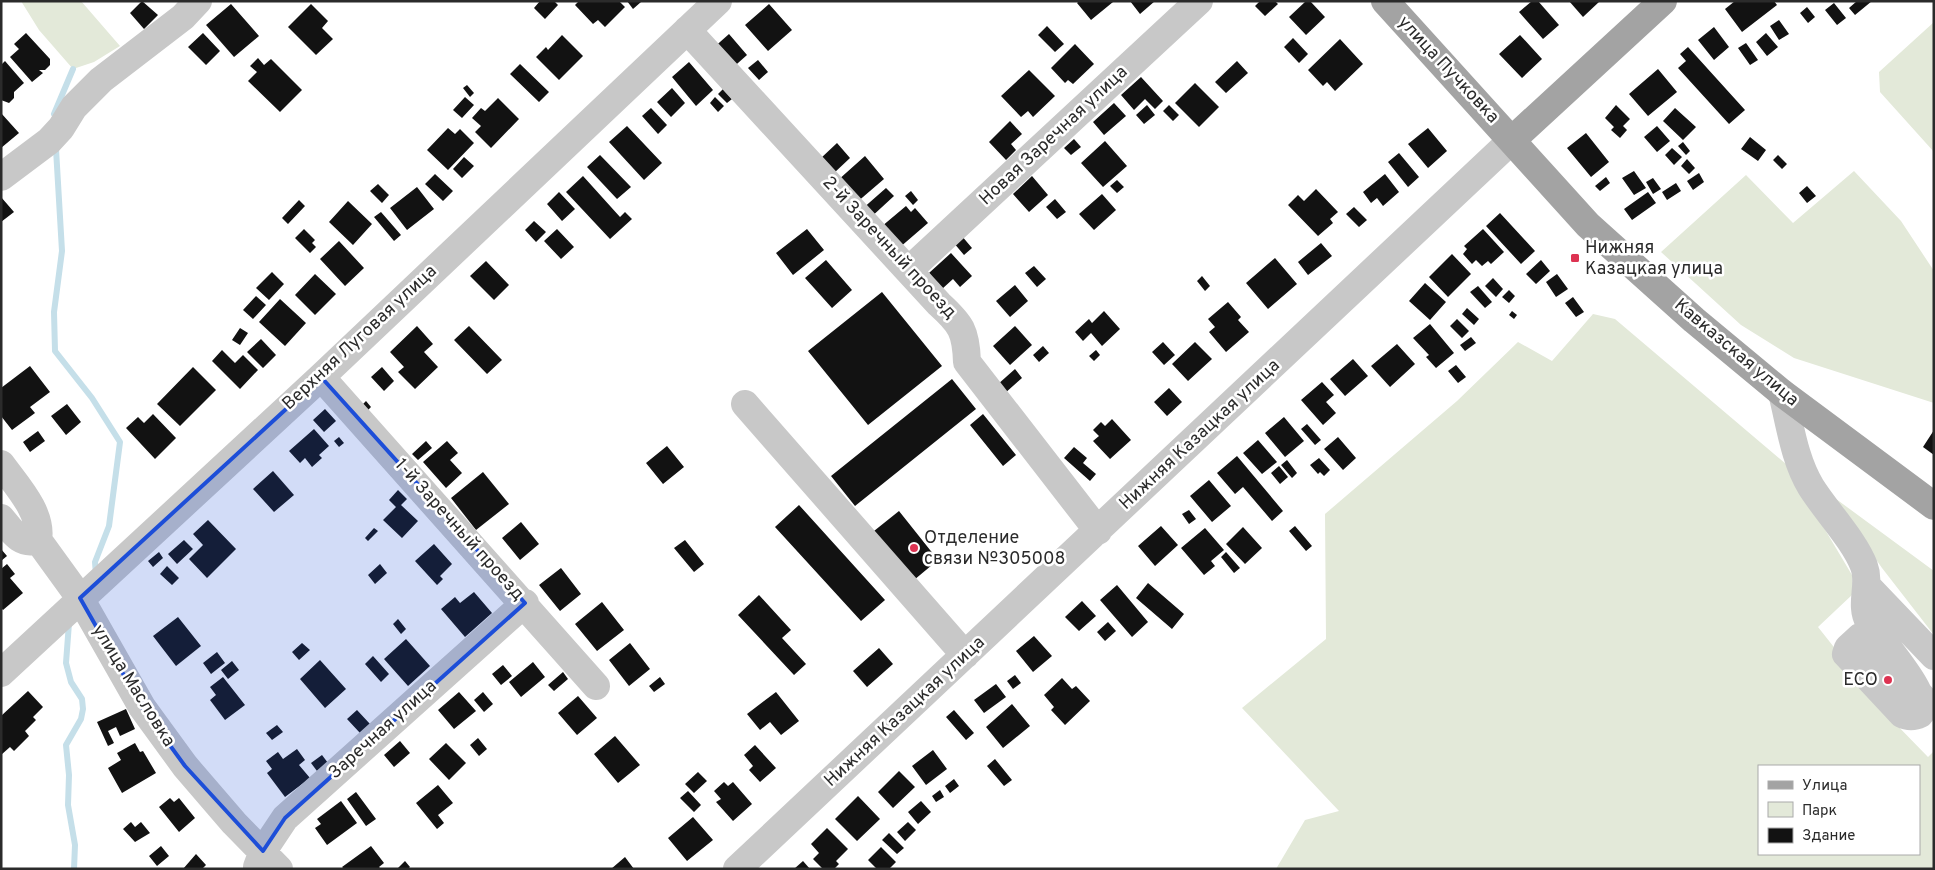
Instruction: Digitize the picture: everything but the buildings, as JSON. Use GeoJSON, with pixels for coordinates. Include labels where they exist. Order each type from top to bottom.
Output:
{"type":"FeatureCollection","features":[{"type":"Feature","properties":{"kind":"main road","name":"улица Пучковка"},"geometry":{"type":"LineString","coordinates":[[1385,1],[1512,140]]}},
{"type":"Feature","properties":{"kind":"main road","name":"Нижняя Казацкая улица"},"geometry":{"type":"LineString","coordinates":[[1512,140],[1663,1]]}},
{"type":"Feature","properties":{"kind":"main road","name":"Кавказская улица"},"geometry":{"type":"LineString","coordinates":[[1512,140],[1588,226],[1694,320],[1782,392],[1934,506]]}},
{"type":"Feature","properties":{"kind":"street"},"geometry":{"type":"LineString","coordinates":[[1,177],[49,141],[61,128],[74,107],[101,80],[183,17],[198,1]]}},
{"type":"Feature","properties":{"kind":"street","name":"Верхняя Луговая улица"},"geometry":{"type":"LineString","coordinates":[[1,673],[320,377],[718,1]]}},
{"type":"Feature","properties":{"kind":"street","name":"Новая Заречная улица"},"geometry":{"type":"LineString","coordinates":[[909,270],[1199,1]]}},
{"type":"Feature","properties":{"kind":"street","name":"2-й Заречный проезд"},"geometry":{"type":"LineString","coordinates":[[687,30],[939,304],[959,322],[966,340],[967,362],[1098,531]]}},
{"type":"Feature","properties":{"kind":"street","name":"Нижняя Казацкая улица"},"geometry":{"type":"LineString","coordinates":[[737,869],[1512,140]]}},
{"type":"Feature","properties":{"kind":"street","name":"1-й Заречный проезд"},"geometry":{"type":"LineString","coordinates":[[320,377],[524,603],[596,686]]}},
{"type":"Feature","properties":{"kind":"street"},"geometry":{"type":"LineString","coordinates":[[1782,392],[1802,469],[1814,491],[1864,566],[1866,586],[1864,606],[1869,622],[1923,683],[1928,704]]}},
{"type":"Feature","properties":{"kind":"street"},"geometry":{"type":"LineString","coordinates":[[745,404],[965,655]]}},
{"type":"Feature","properties":{"kind":"street","name":"улица Масловка"},"geometry":{"type":"LineString","coordinates":[[1,464],[22,492],[36,518],[40,529],[38,540],[80,598],[142,707],[185,766],[266,863]]}},
{"type":"Feature","properties":{"kind":"street"},"geometry":{"type":"LineString","coordinates":[[1,518],[18,539],[29,542],[38,540]]}},
{"type":"Feature","properties":{"kind":"street"},"geometry":{"type":"LineString","coordinates":[[1866,586],[1934,656]]}},
{"type":"Feature","properties":{"kind":"street","name":"Заречная улица"},"geometry":{"type":"LineString","coordinates":[[266,863],[285,818],[524,603]]}},
{"type":"Feature","properties":{"kind":"highlighted area"},"geometry":{"type":"Polygon","coordinates":[[[321,377],[525,603],[285,818],[263,851],[185,766],[142,707],[80,598],[321,377]]]}},
{"type":"Feature","properties":{"kind":"green space"},"geometry":{"type":"Polygon","coordinates":[[[21,1],[81,1],[120,46],[94,62],[73,69],[39,30],[21,1]]]}},
{"type":"Feature","properties":{"kind":"green space"},"geometry":{"type":"Polygon","coordinates":[[[1934,22],[1934,152],[1880,92],[1879,72],[1934,22]]]}},
{"type":"Feature","properties":{"kind":"green space"},"geometry":{"type":"Polygon","coordinates":[[[1854,171],[1901,221],[1934,271],[1934,403],[1794,358],[1741,325],[1661,252],[1746,175],[1793,223],[1854,171]]]}},
{"type":"Feature","properties":{"kind":"green space"},"geometry":{"type":"Polygon","coordinates":[[[1593,314],[1615,319],[1786,464],[1852,575],[1853,594],[1818,627],[1890,718],[1928,757],[1934,751],[1934,869],[1276,869],[1305,820],[1339,811],[1242,708],[1326,639],[1325,514],[1457,401],[1518,342],[1552,361],[1593,314]]]}},
{"type":"Feature","properties":{"kind":"green space"},"geometry":{"type":"Polygon","coordinates":[[[1832,496],[1934,571],[1934,635],[1882,568],[1832,496]]]}},
{"type":"Feature","properties":{"kind":"waterway"},"geometry":{"type":"LineString","coordinates":[[54,114],[73,69]]}},
{"type":"Feature","properties":{"kind":"waterway"},"geometry":{"type":"LineString","coordinates":[[56,149],[62,251],[54,312],[55,351],[92,398],[120,442],[109,526],[95,562],[96,575]]}},
{"type":"Feature","properties":{"kind":"waterway"},"geometry":{"type":"LineString","coordinates":[[69,623],[66,663],[71,682],[82,699],[83,709],[81,719],[66,745],[69,775],[68,805],[75,845],[74,869]]}},
{"type":"Feature","properties":{"kind":"place","name":"Нижняя Казацкая улица"},"geometry":{"type":"Point","coordinates":[1575,258]}},
{"type":"Feature","properties":{"kind":"place","name":"Отделение связи №305008"},"geometry":{"type":"Point","coordinates":[914,548]}},
{"type":"Feature","properties":{"kind":"place","name":"ECO"},"geometry":{"type":"Point","coordinates":[1888,680]}}]}
